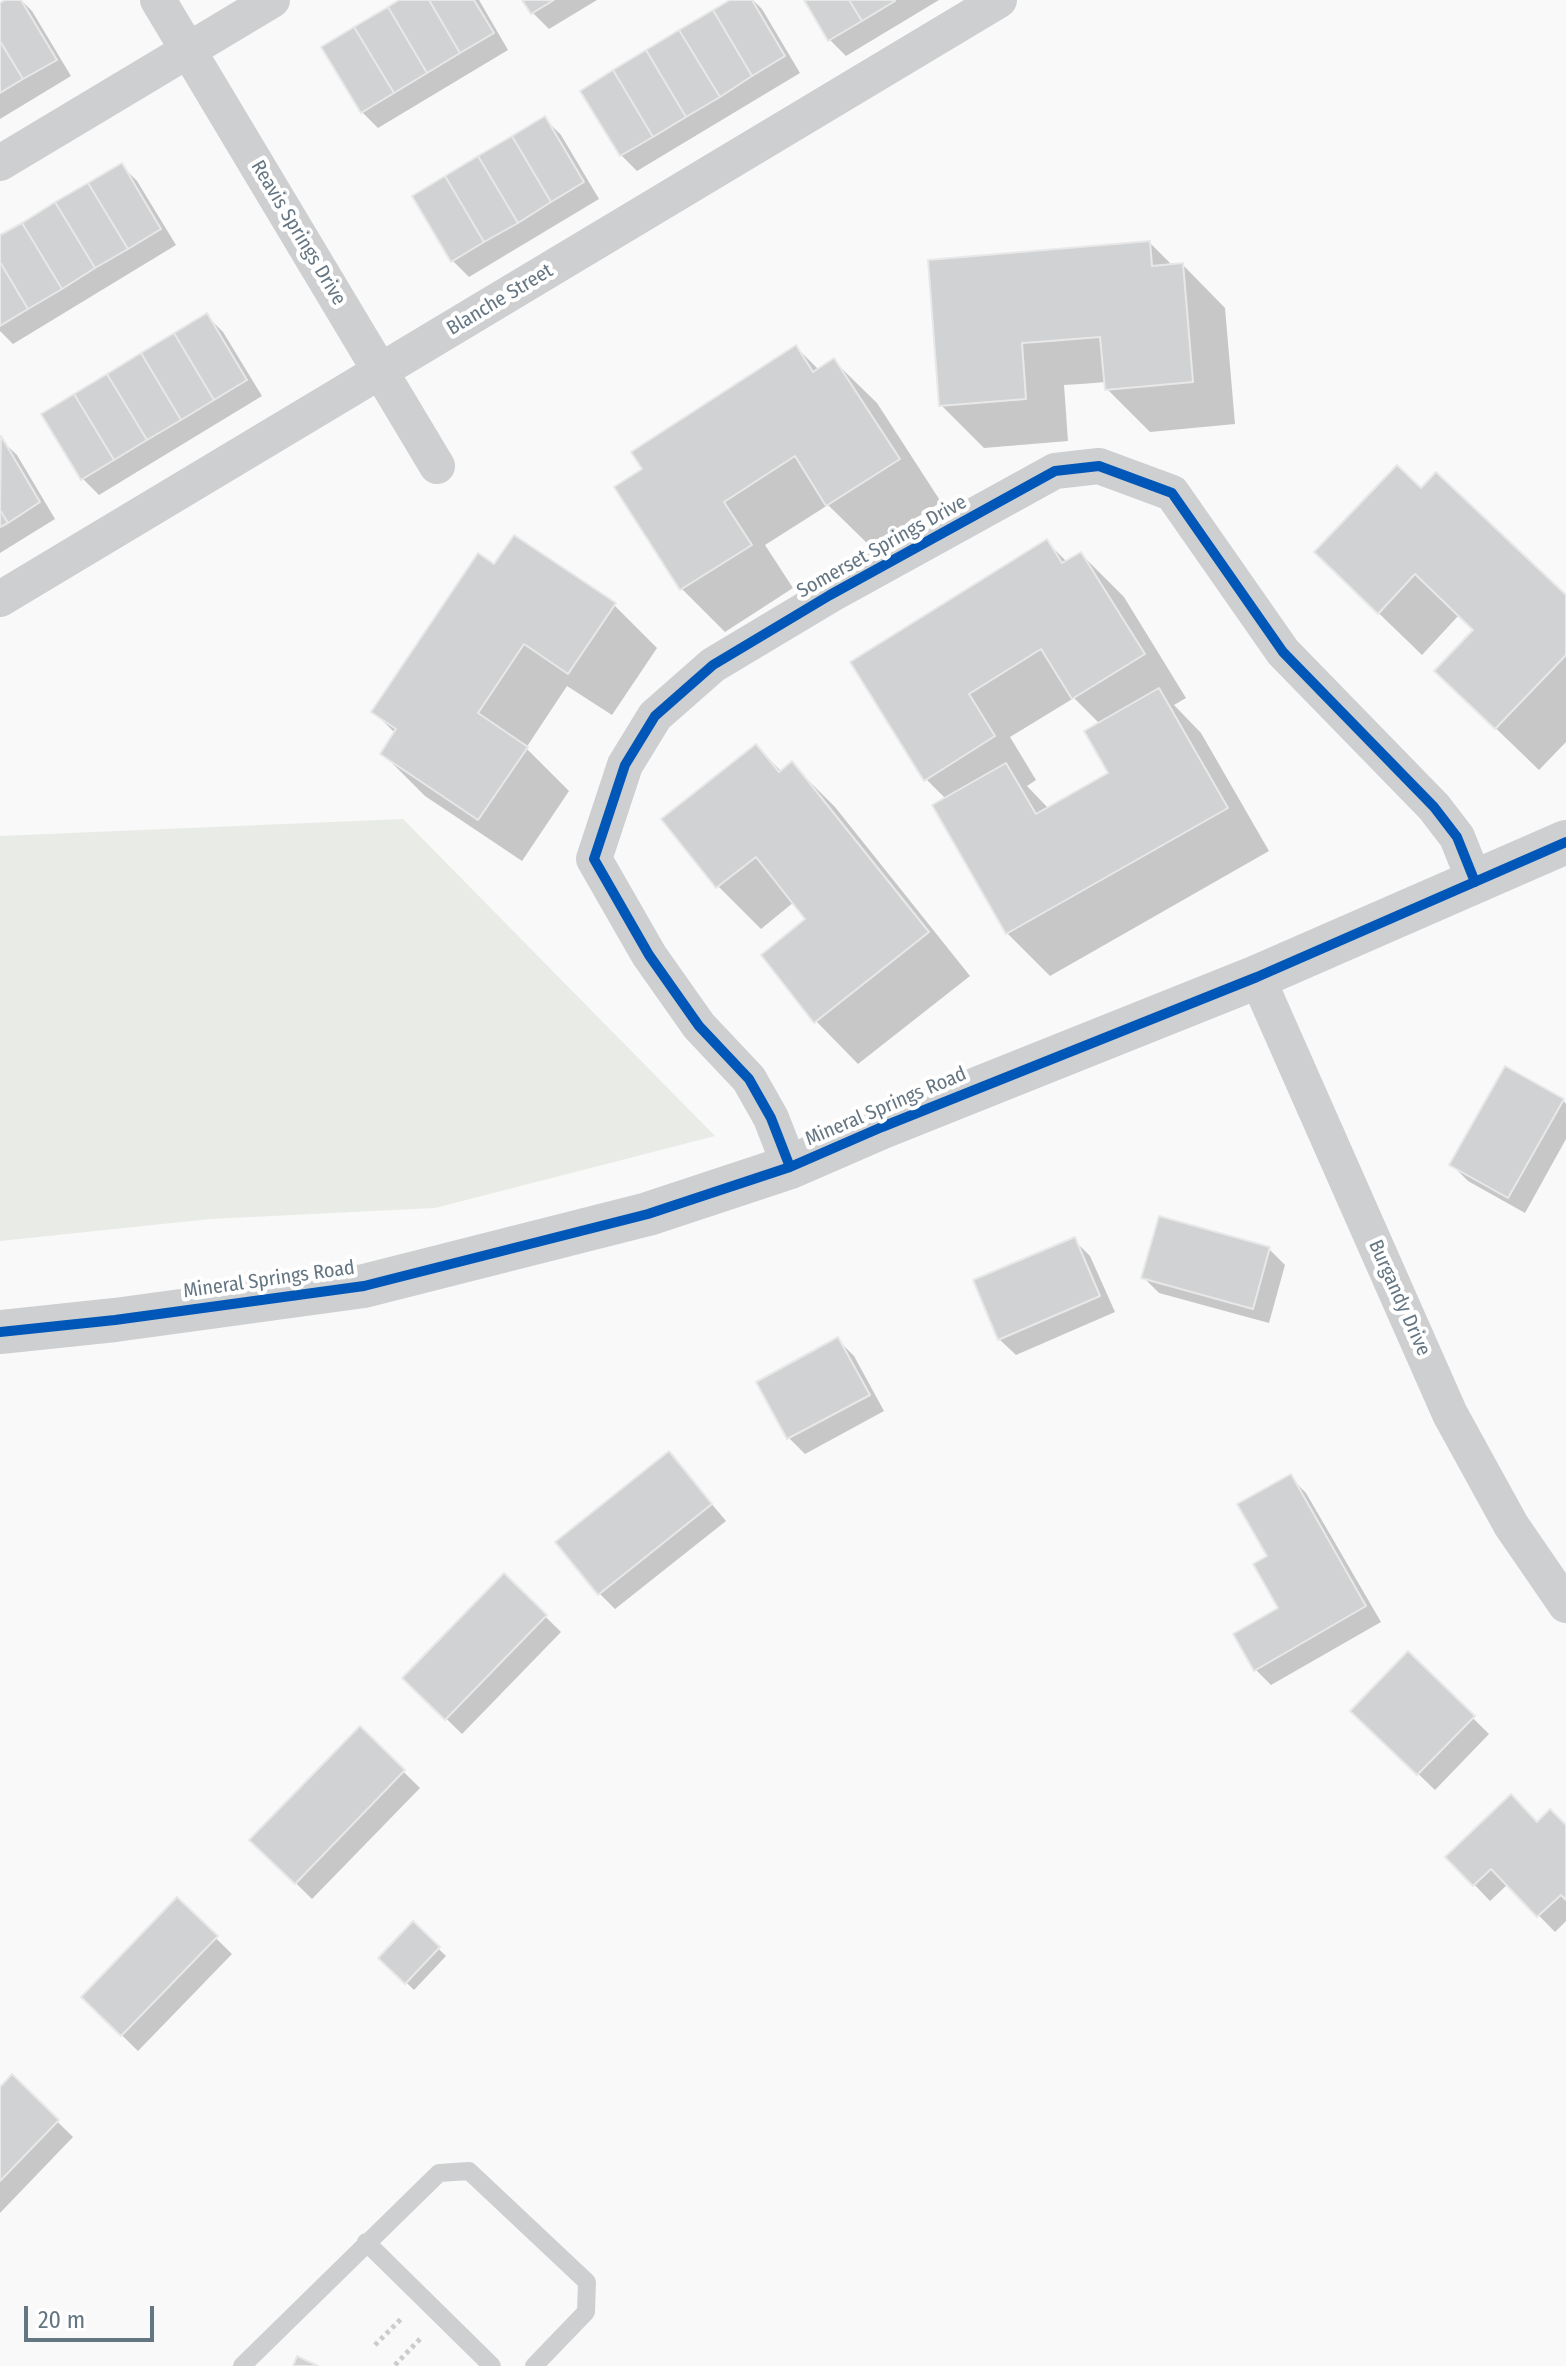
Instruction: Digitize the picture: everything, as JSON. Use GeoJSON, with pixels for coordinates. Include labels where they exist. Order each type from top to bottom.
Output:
{"type":"FeatureCollection","features":[{"type":"Feature","properties":{"kind":"street","name":"Reavis Springs Drive"},"geometry":{"type":"LineString","coordinates":[[158,0],[437,466]]}},
{"type":"Feature","properties":{"kind":"street"},"geometry":{"type":"LineString","coordinates":[[0,163],[272,0]]}},
{"type":"Feature","properties":{"kind":"street","name":"Blanche Street"},"geometry":{"type":"LineString","coordinates":[[0,599],[999,0]]}},
{"type":"Feature","properties":{"kind":"street","name":"Somerset Springs Drive"},"geometry":{"type":"LineString","coordinates":[[790,1167],[771,1118],[749,1079],[699,1026],[649,955],[594,859],[625,765],[655,716],[713,665],[830,595],[1055,471],[1099,466],[1172,493],[1283,652],[1434,807],[1457,837],[1475,882]]}},
{"type":"Feature","properties":{"kind":"street","name":"Mineral Springs Road"},"geometry":{"type":"LineString","coordinates":[[0,1332],[115,1320],[364,1286],[648,1214],[790,1167],[1257,977],[1566,842]]}},
{"type":"Feature","properties":{"kind":"street","name":"Burgandy Drive"},"geometry":{"type":"LineString","coordinates":[[1257,977],[1450,1414],[1511,1525],[1566,1605]]}},
{"type":"Feature","properties":{"kind":"lane"},"geometry":{"type":"LineString","coordinates":[[242,2366],[439,2173],[469,2171],[587,2282],[586,2312],[534,2366]]}},
{"type":"Feature","properties":{"kind":"lane"},"geometry":{"type":"LineString","coordinates":[[366,2242],[492,2366]]}},
{"type":"Feature","properties":{"kind":"shaded area"},"geometry":{"type":"Polygon","coordinates":[[[403,819],[715,1136],[435,1208],[210,1219],[0,1241],[0,836],[403,819]]]}},
{"type":"Feature","properties":{"kind":"building"},"geometry":{"type":"Polygon","coordinates":[[[21,0],[57,60],[23,79],[0,41],[0,3],[21,0]]]}},
{"type":"Feature","properties":{"kind":"building"},"geometry":{"type":"Polygon","coordinates":[[[399,0],[429,0],[460,53],[427,73],[388,7],[399,0]]]}},
{"type":"Feature","properties":{"kind":"building"},"geometry":{"type":"Polygon","coordinates":[[[429,0],[474,0],[494,33],[460,53],[429,0]]]}},
{"type":"Feature","properties":{"kind":"building"},"geometry":{"type":"Polygon","coordinates":[[[522,0],[554,0],[531,14],[522,0]]]}},
{"type":"Feature","properties":{"kind":"building"},"geometry":{"type":"Polygon","coordinates":[[[730,0],[752,0],[785,56],[752,76],[713,10],[730,0]]]}},
{"type":"Feature","properties":{"kind":"building"},"geometry":{"type":"Polygon","coordinates":[[[804,0],[849,0],[862,21],[828,41],[804,0]]]}},
{"type":"Feature","properties":{"kind":"building"},"geometry":{"type":"Polygon","coordinates":[[[849,0],[894,0],[895,1],[862,21],[849,0]]]}},
{"type":"Feature","properties":{"kind":"building"},"geometry":{"type":"Polygon","coordinates":[[[388,7],[427,73],[394,93],[354,27],[388,7]]]}},
{"type":"Feature","properties":{"kind":"building"},"geometry":{"type":"Polygon","coordinates":[[[713,10],[752,76],[720,97],[679,30],[713,10]]]}},
{"type":"Feature","properties":{"kind":"building"},"geometry":{"type":"Polygon","coordinates":[[[354,27],[394,93],[361,113],[321,47],[354,27]]]}},
{"type":"Feature","properties":{"kind":"building"},"geometry":{"type":"Polygon","coordinates":[[[679,30],[720,97],[686,117],[646,50],[679,30]]]}},
{"type":"Feature","properties":{"kind":"building"},"geometry":{"type":"Polygon","coordinates":[[[0,41],[23,79],[0,93],[0,41]]]}},
{"type":"Feature","properties":{"kind":"building"},"geometry":{"type":"Polygon","coordinates":[[[646,50],[686,117],[653,137],[613,70],[646,50]]]}},
{"type":"Feature","properties":{"kind":"building"},"geometry":{"type":"Polygon","coordinates":[[[613,70],[653,137],[620,156],[580,91],[613,70]]]}},
{"type":"Feature","properties":{"kind":"building"},"geometry":{"type":"Polygon","coordinates":[[[545,116],[584,182],[551,202],[512,136],[545,116]]]}},
{"type":"Feature","properties":{"kind":"building"},"geometry":{"type":"Polygon","coordinates":[[[512,136],[551,202],[518,223],[478,156],[512,136]]]}},
{"type":"Feature","properties":{"kind":"building"},"geometry":{"type":"Polygon","coordinates":[[[478,156],[518,223],[484,242],[445,176],[478,156]]]}},
{"type":"Feature","properties":{"kind":"building"},"geometry":{"type":"Polygon","coordinates":[[[122,163],[161,229],[128,249],[88,183],[122,163]]]}},
{"type":"Feature","properties":{"kind":"building"},"geometry":{"type":"Polygon","coordinates":[[[445,176],[484,242],[451,262],[412,196],[445,176]]]}},
{"type":"Feature","properties":{"kind":"building"},"geometry":{"type":"Polygon","coordinates":[[[88,183],[128,249],[95,268],[55,202],[88,183]]]}},
{"type":"Feature","properties":{"kind":"building"},"geometry":{"type":"Polygon","coordinates":[[[55,202],[95,268],[62,289],[22,223],[55,202]]]}},
{"type":"Feature","properties":{"kind":"building"},"geometry":{"type":"Polygon","coordinates":[[[22,223],[62,289],[28,309],[0,262],[0,235],[22,223]]]}},
{"type":"Feature","properties":{"kind":"building"},"geometry":{"type":"Polygon","coordinates":[[[1150,241],[1152,266],[1183,263],[1193,382],[1105,390],[1100,337],[1022,343],[1026,399],[939,406],[928,260],[1150,241]]]}},
{"type":"Feature","properties":{"kind":"building"},"geometry":{"type":"Polygon","coordinates":[[[0,262],[28,309],[0,326],[0,262]]]}},
{"type":"Feature","properties":{"kind":"building"},"geometry":{"type":"Polygon","coordinates":[[[207,313],[247,380],[214,400],[174,333],[207,313]]]}},
{"type":"Feature","properties":{"kind":"building"},"geometry":{"type":"Polygon","coordinates":[[[174,333],[214,400],[181,420],[141,353],[174,333]]]}},
{"type":"Feature","properties":{"kind":"building"},"geometry":{"type":"Polygon","coordinates":[[[796,345],[813,372],[834,358],[900,459],[826,506],[795,456],[724,502],[752,545],[680,590],[614,487],[642,469],[631,452],[796,345]]]}},
{"type":"Feature","properties":{"kind":"building"},"geometry":{"type":"Polygon","coordinates":[[[141,353],[181,420],[147,440],[107,374],[141,353]]]}},
{"type":"Feature","properties":{"kind":"building"},"geometry":{"type":"Polygon","coordinates":[[[107,374],[147,440],[114,460],[74,394],[107,374]]]}},
{"type":"Feature","properties":{"kind":"building"},"geometry":{"type":"Polygon","coordinates":[[[74,394],[114,460],[81,480],[41,414],[74,394]]]}},
{"type":"Feature","properties":{"kind":"building"},"geometry":{"type":"Polygon","coordinates":[[[1,436],[40,502],[8,523],[0,510],[1,436]]]}},
{"type":"Feature","properties":{"kind":"building"},"geometry":{"type":"Polygon","coordinates":[[[1397,465],[1421,488],[1436,472],[1566,595],[1566,655],[1495,729],[1434,671],[1473,630],[1415,574],[1378,614],[1314,552],[1397,465]]]}},
{"type":"Feature","properties":{"kind":"building"},"geometry":{"type":"Polygon","coordinates":[[[0,510],[8,523],[0,527],[0,510]]]}},
{"type":"Feature","properties":{"kind":"building"},"geometry":{"type":"Polygon","coordinates":[[[514,535],[616,603],[568,674],[524,644],[478,713],[528,747],[478,820],[380,754],[396,729],[371,712],[478,553],[494,564],[514,535]]]}},
{"type":"Feature","properties":{"kind":"building"},"geometry":{"type":"Polygon","coordinates":[[[1047,539],[1062,563],[1081,552],[1145,654],[1072,699],[1041,649],[969,694],[995,736],[924,781],[850,662],[1047,539]]]}},
{"type":"Feature","properties":{"kind":"building"},"geometry":{"type":"Polygon","coordinates":[[[1159,688],[1228,808],[1006,934],[932,805],[1006,763],[1036,814],[1108,773],[1084,731],[1159,688]]]}},
{"type":"Feature","properties":{"kind":"building"},"geometry":{"type":"Polygon","coordinates":[[[756,744],[779,772],[792,761],[929,932],[814,1023],[761,955],[805,919],[756,857],[716,888],[661,819],[756,744]]]}},
{"type":"Feature","properties":{"kind":"building"},"geometry":{"type":"Polygon","coordinates":[[[1505,1066],[1564,1099],[1508,1198],[1449,1165],[1505,1066]]]}},
{"type":"Feature","properties":{"kind":"building"},"geometry":{"type":"Polygon","coordinates":[[[1159,1216],[1270,1247],[1253,1309],[1141,1278],[1159,1216]]]}},
{"type":"Feature","properties":{"kind":"building"},"geometry":{"type":"Polygon","coordinates":[[[1075,1237],[1100,1296],[998,1340],[973,1280],[1075,1237]]]}},
{"type":"Feature","properties":{"kind":"building"},"geometry":{"type":"Polygon","coordinates":[[[838,1337],[870,1395],[787,1439],[756,1382],[838,1337]]]}},
{"type":"Feature","properties":{"kind":"building"},"geometry":{"type":"Polygon","coordinates":[[[669,1451],[712,1504],[598,1595],[555,1542],[669,1451]]]}},
{"type":"Feature","properties":{"kind":"building"},"geometry":{"type":"Polygon","coordinates":[[[1291,1474],[1366,1606],[1254,1671],[1233,1634],[1278,1608],[1253,1564],[1267,1556],[1237,1504],[1291,1474]]]}},
{"type":"Feature","properties":{"kind":"building"},"geometry":{"type":"Polygon","coordinates":[[[504,1573],[547,1615],[445,1720],[402,1678],[504,1573]]]}},
{"type":"Feature","properties":{"kind":"building"},"geometry":{"type":"Polygon","coordinates":[[[1408,1651],[1475,1716],[1417,1775],[1350,1711],[1408,1651]]]}},
{"type":"Feature","properties":{"kind":"building"},"geometry":{"type":"Polygon","coordinates":[[[360,1726],[405,1770],[295,1884],[249,1840],[360,1726]]]}},
{"type":"Feature","properties":{"kind":"building"},"geometry":{"type":"Polygon","coordinates":[[[1511,1794],[1537,1822],[1550,1809],[1566,1825],[1566,1900],[1561,1895],[1537,1917],[1491,1869],[1473,1886],[1445,1857],[1511,1794]]]}},
{"type":"Feature","properties":{"kind":"building"},"geometry":{"type":"Polygon","coordinates":[[[177,1897],[218,1936],[121,2036],[81,1997],[177,1897]]]}},
{"type":"Feature","properties":{"kind":"building"},"geometry":{"type":"Polygon","coordinates":[[[413,1921],[440,1947],[405,1984],[378,1958],[413,1921]]]}},
{"type":"Feature","properties":{"kind":"building"},"geometry":{"type":"Polygon","coordinates":[[[12,2074],[59,2120],[0,2181],[0,2087],[12,2074]]]}},
{"type":"Feature","properties":{"kind":"building"},"geometry":{"type":"Polygon","coordinates":[[[297,2356],[318,2366],[293,2366],[297,2356]]]}},
{"type":"Feature","properties":{"kind":"cycle path"},"geometry":{"type":"LineString","coordinates":[[790,1167],[771,1118],[749,1079],[699,1026],[649,955],[594,859],[625,765],[655,716],[713,665],[830,595],[1055,471],[1099,466],[1172,493],[1283,652],[1434,807],[1457,837],[1475,882]]}},
{"type":"Feature","properties":{"kind":"cycle path"},"geometry":{"type":"LineString","coordinates":[[0,1332],[115,1320],[364,1286],[648,1214],[790,1167],[1257,977],[1566,842]]}}]}
